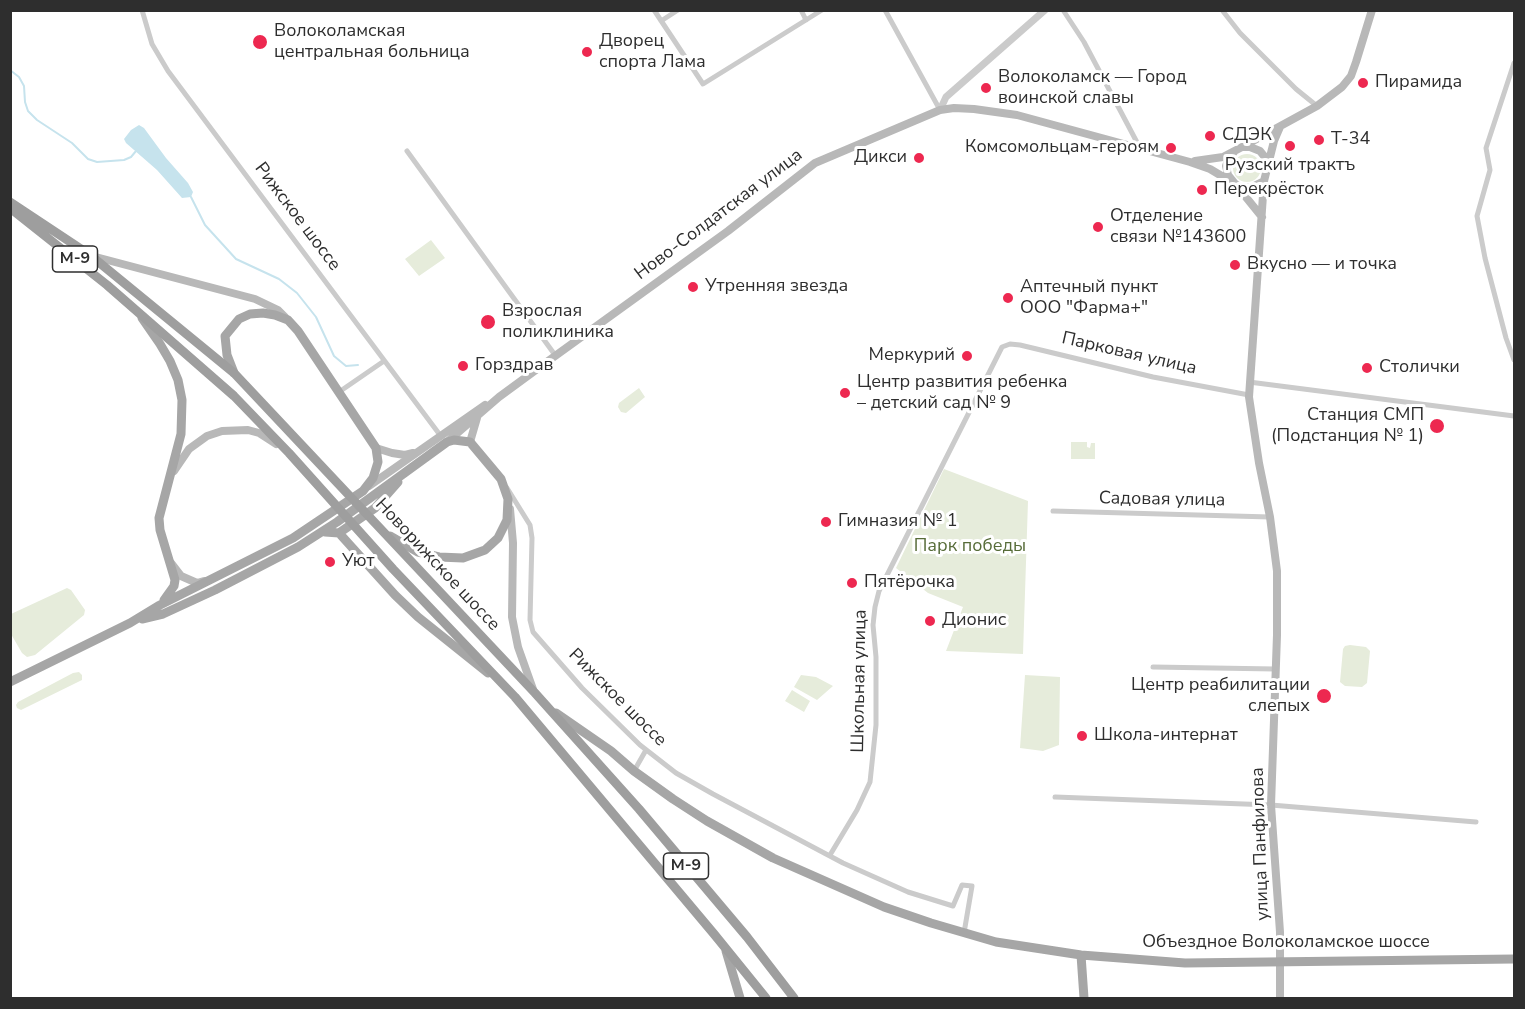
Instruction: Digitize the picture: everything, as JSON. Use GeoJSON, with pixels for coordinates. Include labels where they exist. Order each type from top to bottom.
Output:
{"type":"FeatureCollection","features":[{"type":"Feature","properties":{"kind":"highway","name":"Новорижское шоссе"},"geometry":{"type":"LineString","coordinates":[[10,202],[90,255],[234,373],[535,693],[639,809],[747,937],[794,999]]}},
{"type":"Feature","properties":{"kind":"highway","name":"Новорижское шоссе"},"geometry":{"type":"LineString","coordinates":[[10,209],[137,311],[234,396],[289,453],[356,528],[515,697],[766,999]]}},
{"type":"Feature","properties":{"kind":"main road"},"geometry":{"type":"LineString","coordinates":[[1262,217],[1228,175],[1226,166],[1229,158],[1238,149],[1317,106],[1342,87],[1351,76],[1372,10]]}},
{"type":"Feature","properties":{"kind":"main road","name":"Ново-Солдатская улица"},"geometry":{"type":"LineString","coordinates":[[10,682],[130,623],[158,606],[293,538],[417,452],[444,439],[478,417],[555,355],[728,231],[815,163],[940,110],[974,109],[1017,115],[1190,162],[1210,169],[1233,183]]}},
{"type":"Feature","properties":{"kind":"main road","name":"улица Панфилова"},"geometry":{"type":"LineString","coordinates":[[1280,127],[1264,181],[1249,382],[1259,463],[1270,518],[1277,571],[1271,805],[1280,933],[1280,999]]}},
{"type":"Feature","properties":{"kind":"main road"},"geometry":{"type":"LineString","coordinates":[[1238,149],[1250,147],[1260,151],[1268,167]]}},
{"type":"Feature","properties":{"kind":"main road","name":"Ново-Солдатская улица"},"geometry":{"type":"LineString","coordinates":[[1190,162],[1210,160],[1238,149]]}},
{"type":"Feature","properties":{"kind":"main road"},"geometry":{"type":"LineString","coordinates":[[1233,183],[1240,187],[1250,188],[1264,181]]}},
{"type":"Feature","properties":{"kind":"main road"},"geometry":{"type":"LineString","coordinates":[[90,255],[255,299],[278,310],[298,331],[376,448],[379,455],[376,470],[363,491]]}},
{"type":"Feature","properties":{"kind":"main road"},"geometry":{"type":"LineString","coordinates":[[137,311],[170,361],[178,380],[182,399],[181,434],[159,518],[160,530],[175,580],[174,586],[158,606]]}},
{"type":"Feature","properties":{"kind":"main road"},"geometry":{"type":"LineString","coordinates":[[234,373],[227,355],[225,336],[239,319],[250,314],[263,313],[276,315],[288,321]]}},
{"type":"Feature","properties":{"kind":"main road","name":"Ново-Солдатская улица"},"geometry":{"type":"LineString","coordinates":[[130,623],[163,614],[206,594],[322,533],[404,474],[474,412],[500,398]]}},
{"type":"Feature","properties":{"kind":"main road"},"geometry":{"type":"LineString","coordinates":[[470,442],[478,417]]}},
{"type":"Feature","properties":{"kind":"main road"},"geometry":{"type":"LineString","coordinates":[[171,475],[189,448],[207,436],[222,431],[235,429],[254,431],[289,453]]}},
{"type":"Feature","properties":{"kind":"main road"},"geometry":{"type":"LineString","coordinates":[[444,439],[470,442],[501,479]]}},
{"type":"Feature","properties":{"kind":"main road"},"geometry":{"type":"LineString","coordinates":[[376,448],[405,455],[417,452]]}},
{"type":"Feature","properties":{"kind":"main road"},"geometry":{"type":"LineString","coordinates":[[322,533],[339,533],[375,508],[404,474]]}},
{"type":"Feature","properties":{"kind":"main road","name":"М-9"},"geometry":{"type":"LineString","coordinates":[[501,479],[508,499],[513,543],[513,617],[518,646],[535,693]]}},
{"type":"Feature","properties":{"kind":"main road","name":"М-9"},"geometry":{"type":"LineString","coordinates":[[381,530],[402,545],[418,552],[439,557],[463,558],[485,550],[498,538],[507,520],[508,499]]}},
{"type":"Feature","properties":{"kind":"main road"},"geometry":{"type":"LineString","coordinates":[[339,533],[418,617],[515,697]]}},
{"type":"Feature","properties":{"kind":"main road"},"geometry":{"type":"LineString","coordinates":[[169,560],[181,576],[189,581],[197,583],[208,580]]}},
{"type":"Feature","properties":{"kind":"main road","name":"Объездное Волоколамское шоссе"},"geometry":{"type":"LineString","coordinates":[[545,705],[611,751],[634,771],[707,821],[773,858],[876,904],[964,933],[1016,946],[1081,955],[1185,963],[1515,958]]}},
{"type":"Feature","properties":{"kind":"main road"},"geometry":{"type":"LineString","coordinates":[[725,948],[740,999]]}},
{"type":"Feature","properties":{"kind":"main road"},"geometry":{"type":"LineString","coordinates":[[1081,955],[1083,999]]}},
{"type":"Feature","properties":{"kind":"street","name":"Рижское шоссе"},"geometry":{"type":"LineString","coordinates":[[142,10],[152,44],[168,71],[444,439]]}},
{"type":"Feature","properties":{"kind":"street"},"geometry":{"type":"LineString","coordinates":[[654,10],[704,84],[822,10]]}},
{"type":"Feature","properties":{"kind":"street"},"geometry":{"type":"LineString","coordinates":[[661,21],[678,10]]}},
{"type":"Feature","properties":{"kind":"street"},"geometry":{"type":"LineString","coordinates":[[801,10],[806,20]]}},
{"type":"Feature","properties":{"kind":"street"},"geometry":{"type":"LineString","coordinates":[[885,10],[940,110]]}},
{"type":"Feature","properties":{"kind":"street"},"geometry":{"type":"LineString","coordinates":[[940,110],[946,97],[952,91],[1045,10]]}},
{"type":"Feature","properties":{"kind":"street"},"geometry":{"type":"LineString","coordinates":[[1063,10],[1084,42],[1140,147]]}},
{"type":"Feature","properties":{"kind":"street"},"geometry":{"type":"LineString","coordinates":[[1222,10],[1240,33],[1296,89],[1317,106]]}},
{"type":"Feature","properties":{"kind":"street"},"geometry":{"type":"LineString","coordinates":[[1515,63],[1486,148],[1490,170],[1477,216],[1485,258],[1506,338],[1515,360]]}},
{"type":"Feature","properties":{"kind":"street"},"geometry":{"type":"LineString","coordinates":[[407,151],[555,355]]}},
{"type":"Feature","properties":{"kind":"street","name":"Парковая улица"},"geometry":{"type":"LineString","coordinates":[[1002,347],[1010,344],[1020,345],[1153,376],[1249,395]]}},
{"type":"Feature","properties":{"kind":"street","name":"Школьная улица"},"geometry":{"type":"LineString","coordinates":[[830,855],[857,810],[870,782],[876,725],[876,657],[873,625],[879,591],[1002,347]]}},
{"type":"Feature","properties":{"kind":"street"},"geometry":{"type":"LineString","coordinates":[[339,392],[384,360]]}},
{"type":"Feature","properties":{"kind":"street"},"geometry":{"type":"LineString","coordinates":[[1249,382],[1515,416]]}},
{"type":"Feature","properties":{"kind":"street","name":"Рижское шоссе"},"geometry":{"type":"LineString","coordinates":[[501,479],[530,525],[532,538],[530,620],[533,632],[582,688],[646,750],[676,773],[830,855],[908,892],[951,906],[955,905],[962,885],[972,886],[964,933]]}},
{"type":"Feature","properties":{"kind":"street","name":"Садовая улица"},"geometry":{"type":"LineString","coordinates":[[1053,511],[1270,518]]}},
{"type":"Feature","properties":{"kind":"street"},"geometry":{"type":"LineString","coordinates":[[1153,667],[1275,669]]}},
{"type":"Feature","properties":{"kind":"street"},"geometry":{"type":"LineString","coordinates":[[634,771],[646,750]]}},
{"type":"Feature","properties":{"kind":"street"},"geometry":{"type":"LineString","coordinates":[[1055,797],[1271,805],[1476,822]]}},
{"type":"Feature","properties":{"kind":"green space"},"geometry":{"type":"Polygon","coordinates":[[[1247,154],[1257,158],[1261,168],[1257,178],[1247,182],[1237,178],[1233,168],[1237,158],[1247,154]]]}},
{"type":"Feature","properties":{"kind":"green space"},"geometry":{"type":"Polygon","coordinates":[[[431,240],[445,258],[419,276],[405,259],[431,240]]]}},
{"type":"Feature","properties":{"kind":"green space"},"geometry":{"type":"Polygon","coordinates":[[[639,388],[645,397],[626,413],[621,412],[618,407],[619,403],[639,388]]]}},
{"type":"Feature","properties":{"kind":"green space"},"geometry":{"type":"Polygon","coordinates":[[[1071,442],[1087,442],[1087,447],[1090,448],[1091,443],[1095,443],[1095,459],[1071,459],[1071,442]]]}},
{"type":"Feature","properties":{"kind":"green space","name":"Парк победы"},"geometry":{"type":"Polygon","coordinates":[[[944,469],[1028,501],[1023,654],[946,651],[963,607],[928,593],[896,568],[944,469]]]}},
{"type":"Feature","properties":{"kind":"green space"},"geometry":{"type":"Polygon","coordinates":[[[67,588],[71,590],[85,610],[84,615],[35,655],[27,657],[22,653],[11,634],[11,614],[67,588]]]}},
{"type":"Feature","properties":{"kind":"green space"},"geometry":{"type":"Polygon","coordinates":[[[1350,645],[1366,647],[1370,651],[1367,683],[1362,687],[1345,686],[1340,682],[1343,649],[1350,645]]]}},
{"type":"Feature","properties":{"kind":"green space"},"geometry":{"type":"Polygon","coordinates":[[[79,672],[82,680],[21,710],[17,708],[18,702],[79,672]]]}},
{"type":"Feature","properties":{"kind":"green space"},"geometry":{"type":"Polygon","coordinates":[[[801,675],[816,677],[833,686],[817,700],[794,687],[801,675]]]}},
{"type":"Feature","properties":{"kind":"green space"},"geometry":{"type":"Polygon","coordinates":[[[1025,675],[1060,677],[1059,745],[1043,751],[1020,748],[1025,675]]]}},
{"type":"Feature","properties":{"kind":"green space"},"geometry":{"type":"Polygon","coordinates":[[[792,690],[810,701],[804,712],[785,701],[792,690]]]}},
{"type":"Feature","properties":{"kind":"water"},"geometry":{"type":"Polygon","coordinates":[[[139,125],[144,128],[188,183],[193,192],[191,197],[182,198],[157,170],[126,143],[124,139],[131,130],[139,125]]]}},
{"type":"Feature","properties":{"kind":"waterway"},"geometry":{"type":"LineString","coordinates":[[10,70],[19,77],[24,86],[28,111],[37,120],[72,143],[88,159],[97,162],[124,160],[136,151]]}},
{"type":"Feature","properties":{"kind":"waterway"},"geometry":{"type":"LineString","coordinates":[[191,197],[205,225],[236,259],[279,279],[297,293],[316,317],[334,356],[346,366],[358,365]]}},
{"type":"Feature","properties":{"kind":"place","name":"Волоколамская центральная больница"},"geometry":{"type":"Point","coordinates":[260,42]}},
{"type":"Feature","properties":{"kind":"place","name":"Дворец спорта Лама"},"geometry":{"type":"Point","coordinates":[587,52]}},
{"type":"Feature","properties":{"kind":"place","name":"Пирамида"},"geometry":{"type":"Point","coordinates":[1363,83]}},
{"type":"Feature","properties":{"kind":"place","name":"Волоколамск — Город воинской славы"},"geometry":{"type":"Point","coordinates":[986,88]}},
{"type":"Feature","properties":{"kind":"place","name":"СДЭК"},"geometry":{"type":"Point","coordinates":[1210,136]}},
{"type":"Feature","properties":{"kind":"place","name":"Т-34"},"geometry":{"type":"Point","coordinates":[1319,140]}},
{"type":"Feature","properties":{"kind":"place","name":"Рузский трактъ"},"geometry":{"type":"Point","coordinates":[1290,146]}},
{"type":"Feature","properties":{"kind":"place","name":"Комсомольцам-героям"},"geometry":{"type":"Point","coordinates":[1171,148]}},
{"type":"Feature","properties":{"kind":"place","name":"Дикси"},"geometry":{"type":"Point","coordinates":[919,158]}},
{"type":"Feature","properties":{"kind":"place","name":"Перекрёсток"},"geometry":{"type":"Point","coordinates":[1202,190]}},
{"type":"Feature","properties":{"kind":"place","name":"Отделение связи №143600"},"geometry":{"type":"Point","coordinates":[1098,227]}},
{"type":"Feature","properties":{"kind":"place","name":"Вкусно — и точка"},"geometry":{"type":"Point","coordinates":[1235,265]}},
{"type":"Feature","properties":{"kind":"place","name":"Утренняя звезда"},"geometry":{"type":"Point","coordinates":[693,287]}},
{"type":"Feature","properties":{"kind":"place","name":"Аптечный пункт ООО \"Фарма+\""},"geometry":{"type":"Point","coordinates":[1008,298]}},
{"type":"Feature","properties":{"kind":"place","name":"Взрослая поликлиника"},"geometry":{"type":"Point","coordinates":[488,322]}},
{"type":"Feature","properties":{"kind":"place","name":"Меркурий"},"geometry":{"type":"Point","coordinates":[967,356]}},
{"type":"Feature","properties":{"kind":"place","name":"Горздрав"},"geometry":{"type":"Point","coordinates":[463,366]}},
{"type":"Feature","properties":{"kind":"place","name":"Столички"},"geometry":{"type":"Point","coordinates":[1367,368]}},
{"type":"Feature","properties":{"kind":"place","name":"Центр развития ребенка – детский сад № 9"},"geometry":{"type":"Point","coordinates":[845,393]}},
{"type":"Feature","properties":{"kind":"place","name":"Станция СМП (Подстанция № 1)"},"geometry":{"type":"Point","coordinates":[1437,426]}},
{"type":"Feature","properties":{"kind":"place","name":"Гимназия № 1"},"geometry":{"type":"Point","coordinates":[826,522]}},
{"type":"Feature","properties":{"kind":"place","name":"Уют"},"geometry":{"type":"Point","coordinates":[330,562]}},
{"type":"Feature","properties":{"kind":"place","name":"Пятёрочка"},"geometry":{"type":"Point","coordinates":[852,583]}},
{"type":"Feature","properties":{"kind":"place","name":"Дионис"},"geometry":{"type":"Point","coordinates":[930,621]}},
{"type":"Feature","properties":{"kind":"place","name":"Центр реабилитации слепых"},"geometry":{"type":"Point","coordinates":[1324,696]}},
{"type":"Feature","properties":{"kind":"place","name":"Школа-интернат"},"geometry":{"type":"Point","coordinates":[1082,736]}}]}
